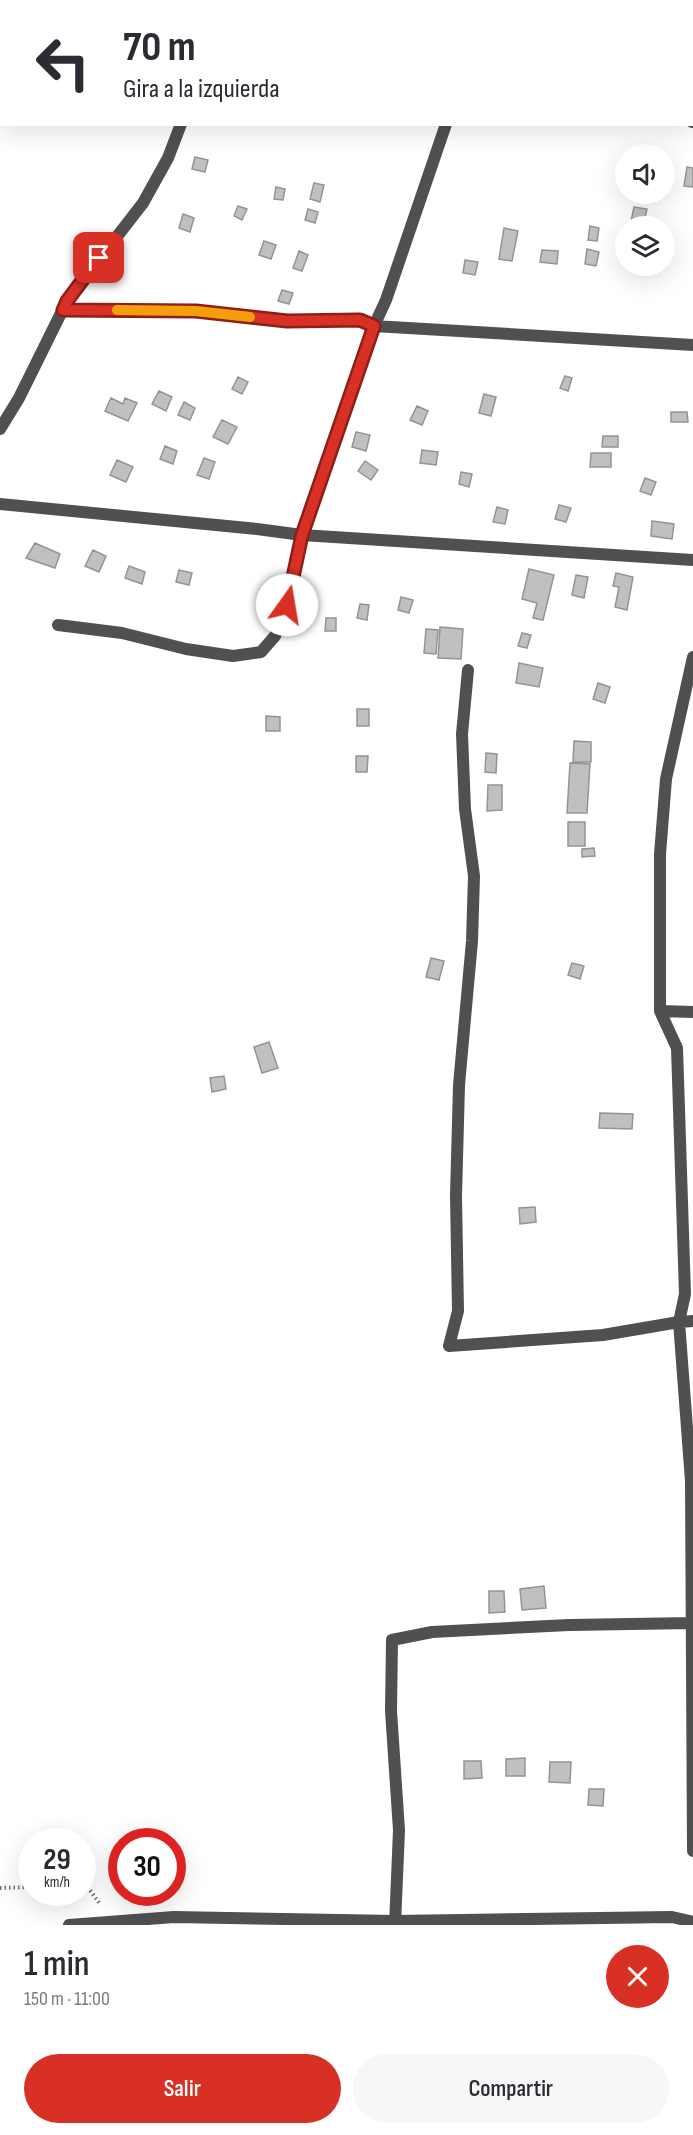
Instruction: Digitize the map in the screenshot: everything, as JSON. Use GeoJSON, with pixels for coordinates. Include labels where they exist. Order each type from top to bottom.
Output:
{"type":"FeatureCollection","features":[{"type":"Feature","properties":{"kind":"street"},"geometry":{"type":"LineString","coordinates":[[0,429],[19,398],[67,301],[143,203],[168,158],[180,126]]}},
{"type":"Feature","properties":{"kind":"street"},"geometry":{"type":"LineString","coordinates":[[58,625],[122,633],[186,649],[233,656],[261,652],[275,636],[287,605],[302,535],[445,126]]}},
{"type":"Feature","properties":{"kind":"street"},"geometry":{"type":"LineString","coordinates":[[63,310],[196,311],[287,321],[360,320],[374,326],[693,345]]}},
{"type":"Feature","properties":{"kind":"street"},"geometry":{"type":"LineString","coordinates":[[0,504],[302,535],[693,560]]}},
{"type":"Feature","properties":{"kind":"street"},"geometry":{"type":"LineString","coordinates":[[693,657],[666,779],[660,854],[660,1011],[677,1047],[685,1294],[679,1322],[691,1481],[693,1851]]}},
{"type":"Feature","properties":{"kind":"street"},"geometry":{"type":"LineString","coordinates":[[468,670],[462,734],[465,809],[474,876],[472,941],[459,1084],[456,1196],[458,1311],[448,1346],[603,1335],[679,1322],[693,1322]]}},
{"type":"Feature","properties":{"kind":"street"},"geometry":{"type":"LineString","coordinates":[[660,1011],[693,1012]]}},
{"type":"Feature","properties":{"kind":"street"},"geometry":{"type":"LineString","coordinates":[[395,1923],[399,1830],[391,1711],[392,1640],[432,1632],[569,1625],[692,1623]]}},
{"type":"Feature","properties":{"kind":"street"},"geometry":{"type":"LineString","coordinates":[[69,1925],[174,1917],[395,1923],[672,1917],[693,1923]]}},
{"type":"Feature","properties":{"kind":"path"},"geometry":{"type":"LineString","coordinates":[[0,1888],[18,1887]]}},
{"type":"Feature","properties":{"kind":"building"},"geometry":{"type":"Polygon","coordinates":[[[195,157],[208,160],[205,172],[192,169],[195,157]]]}},
{"type":"Feature","properties":{"kind":"building"},"geometry":{"type":"Polygon","coordinates":[[[687,167],[693,168],[693,187],[684,186],[687,167]]]}},
{"type":"Feature","properties":{"kind":"building"},"geometry":{"type":"Polygon","coordinates":[[[314,183],[324,185],[320,202],[310,199],[314,183]]]}},
{"type":"Feature","properties":{"kind":"building"},"geometry":{"type":"Polygon","coordinates":[[[276,187],[285,189],[283,200],[274,199],[276,187]]]}},
{"type":"Feature","properties":{"kind":"building"},"geometry":{"type":"Polygon","coordinates":[[[238,206],[247,209],[242,220],[234,216],[238,206]]]}},
{"type":"Feature","properties":{"kind":"building"},"geometry":{"type":"Polygon","coordinates":[[[634,207],[647,209],[645,216],[632,216],[634,207]]]}},
{"type":"Feature","properties":{"kind":"building"},"geometry":{"type":"Polygon","coordinates":[[[308,209],[318,212],[315,223],[305,220],[308,209]]]}},
{"type":"Feature","properties":{"kind":"building"},"geometry":{"type":"Polygon","coordinates":[[[183,214],[194,218],[190,232],[179,228],[183,214]]]}},
{"type":"Feature","properties":{"kind":"building"},"geometry":{"type":"Polygon","coordinates":[[[590,226],[599,228],[597,241],[588,240],[590,226]]]}},
{"type":"Feature","properties":{"kind":"building"},"geometry":{"type":"Polygon","coordinates":[[[504,228],[518,231],[512,261],[499,259],[504,228]]]}},
{"type":"Feature","properties":{"kind":"building"},"geometry":{"type":"Polygon","coordinates":[[[264,241],[276,245],[271,259],[259,255],[264,241]]]}},
{"type":"Feature","properties":{"kind":"building"},"geometry":{"type":"Polygon","coordinates":[[[587,249],[599,252],[596,266],[585,264],[587,249]]]}},
{"type":"Feature","properties":{"kind":"building"},"geometry":{"type":"Polygon","coordinates":[[[542,250],[558,251],[557,264],[540,262],[542,250]]]}},
{"type":"Feature","properties":{"kind":"building"},"geometry":{"type":"Polygon","coordinates":[[[299,251],[308,255],[302,271],[293,268],[299,251]]]}},
{"type":"Feature","properties":{"kind":"building"},"geometry":{"type":"Polygon","coordinates":[[[465,260],[478,262],[475,275],[463,273],[465,260]]]}},
{"type":"Feature","properties":{"kind":"building"},"geometry":{"type":"Polygon","coordinates":[[[282,290],[293,293],[289,304],[278,301],[282,290]]]}},
{"type":"Feature","properties":{"kind":"building"},"geometry":{"type":"Polygon","coordinates":[[[565,376],[572,378],[568,391],[560,388],[565,376]]]}},
{"type":"Feature","properties":{"kind":"building"},"geometry":{"type":"Polygon","coordinates":[[[238,377],[248,382],[242,394],[232,389],[238,377]]]}},
{"type":"Feature","properties":{"kind":"building"},"geometry":{"type":"Polygon","coordinates":[[[159,391],[172,397],[166,411],[152,404],[159,391]]]}},
{"type":"Feature","properties":{"kind":"building"},"geometry":{"type":"Polygon","coordinates":[[[484,394],[496,397],[491,416],[479,413],[484,394]]]}},
{"type":"Feature","properties":{"kind":"building"},"geometry":{"type":"Polygon","coordinates":[[[111,398],[123,404],[125,398],[137,403],[128,421],[105,411],[111,398]]]}},
{"type":"Feature","properties":{"kind":"building"},"geometry":{"type":"Polygon","coordinates":[[[184,402],[195,408],[190,420],[178,415],[184,402]]]}},
{"type":"Feature","properties":{"kind":"building"},"geometry":{"type":"Polygon","coordinates":[[[417,406],[428,411],[422,425],[410,420],[417,406]]]}},
{"type":"Feature","properties":{"kind":"building"},"geometry":{"type":"Polygon","coordinates":[[[671,412],[687,412],[688,422],[671,422],[671,412]]]}},
{"type":"Feature","properties":{"kind":"building"},"geometry":{"type":"Polygon","coordinates":[[[222,420],[237,427],[228,444],[213,437],[222,420]]]}},
{"type":"Feature","properties":{"kind":"building"},"geometry":{"type":"Polygon","coordinates":[[[356,432],[370,435],[366,451],[352,447],[356,432]]]}},
{"type":"Feature","properties":{"kind":"building"},"geometry":{"type":"Polygon","coordinates":[[[603,436],[618,436],[618,447],[602,447],[603,436]]]}},
{"type":"Feature","properties":{"kind":"building"},"geometry":{"type":"Polygon","coordinates":[[[165,446],[177,451],[173,464],[160,459],[165,446]]]}},
{"type":"Feature","properties":{"kind":"building"},"geometry":{"type":"Polygon","coordinates":[[[422,450],[438,452],[436,465],[420,463],[422,450]]]}},
{"type":"Feature","properties":{"kind":"building"},"geometry":{"type":"Polygon","coordinates":[[[591,453],[611,453],[611,467],[590,467],[591,453]]]}},
{"type":"Feature","properties":{"kind":"building"},"geometry":{"type":"Polygon","coordinates":[[[204,458],[215,462],[209,479],[197,475],[204,458]]]}},
{"type":"Feature","properties":{"kind":"building"},"geometry":{"type":"Polygon","coordinates":[[[117,460],[133,467],[126,482],[110,475],[117,460]]]}},
{"type":"Feature","properties":{"kind":"building"},"geometry":{"type":"Polygon","coordinates":[[[365,461],[378,470],[371,480],[358,471],[365,461]]]}},
{"type":"Feature","properties":{"kind":"building"},"geometry":{"type":"Polygon","coordinates":[[[461,472],[472,474],[469,487],[459,484],[461,472]]]}},
{"type":"Feature","properties":{"kind":"building"},"geometry":{"type":"Polygon","coordinates":[[[645,478],[656,482],[651,495],[640,491],[645,478]]]}},
{"type":"Feature","properties":{"kind":"building"},"geometry":{"type":"Polygon","coordinates":[[[559,505],[571,508],[566,522],[555,519],[559,505]]]}},
{"type":"Feature","properties":{"kind":"building"},"geometry":{"type":"Polygon","coordinates":[[[497,507],[508,510],[505,524],[493,522],[497,507]]]}},
{"type":"Feature","properties":{"kind":"building"},"geometry":{"type":"Polygon","coordinates":[[[652,521],[674,524],[672,539],[651,536],[652,521]]]}},
{"type":"Feature","properties":{"kind":"building"},"geometry":{"type":"Polygon","coordinates":[[[35,543],[60,554],[55,568],[26,558],[35,543]]]}},
{"type":"Feature","properties":{"kind":"building"},"geometry":{"type":"Polygon","coordinates":[[[93,550],[106,556],[99,572],[85,566],[93,550]]]}},
{"type":"Feature","properties":{"kind":"building"},"geometry":{"type":"Polygon","coordinates":[[[129,566],[145,572],[142,584],[125,578],[129,566]]]}},
{"type":"Feature","properties":{"kind":"building"},"geometry":{"type":"Polygon","coordinates":[[[529,569],[554,575],[543,620],[533,618],[537,603],[522,599],[529,569]]]}},
{"type":"Feature","properties":{"kind":"building"},"geometry":{"type":"Polygon","coordinates":[[[179,570],[192,573],[189,585],[176,582],[179,570]]]}},
{"type":"Feature","properties":{"kind":"building"},"geometry":{"type":"Polygon","coordinates":[[[616,573],[633,577],[627,610],[615,607],[619,587],[613,586],[616,573]]]}},
{"type":"Feature","properties":{"kind":"building"},"geometry":{"type":"Polygon","coordinates":[[[576,575],[588,577],[584,598],[572,595],[576,575]]]}},
{"type":"Feature","properties":{"kind":"building"},"geometry":{"type":"Polygon","coordinates":[[[401,597],[413,600],[409,613],[398,610],[401,597]]]}},
{"type":"Feature","properties":{"kind":"building"},"geometry":{"type":"Polygon","coordinates":[[[360,604],[369,605],[367,620],[357,618],[360,604]]]}},
{"type":"Feature","properties":{"kind":"building"},"geometry":{"type":"Polygon","coordinates":[[[326,618],[336,618],[336,631],[325,631],[326,618]]]}},
{"type":"Feature","properties":{"kind":"building"},"geometry":{"type":"Polygon","coordinates":[[[440,627],[463,629],[461,659],[438,658],[440,627]]]}},
{"type":"Feature","properties":{"kind":"building"},"geometry":{"type":"Polygon","coordinates":[[[426,629],[438,630],[436,654],[424,653],[426,629]]]}},
{"type":"Feature","properties":{"kind":"building"},"geometry":{"type":"Polygon","coordinates":[[[522,633],[531,635],[527,648],[518,646],[522,633]]]}},
{"type":"Feature","properties":{"kind":"building"},"geometry":{"type":"Polygon","coordinates":[[[519,663],[543,668],[539,687],[516,683],[519,663]]]}},
{"type":"Feature","properties":{"kind":"building"},"geometry":{"type":"Polygon","coordinates":[[[598,683],[610,687],[605,703],[593,699],[598,683]]]}},
{"type":"Feature","properties":{"kind":"building"},"geometry":{"type":"Polygon","coordinates":[[[357,709],[369,709],[369,726],[357,726],[357,709]]]}},
{"type":"Feature","properties":{"kind":"building"},"geometry":{"type":"Polygon","coordinates":[[[266,716],[280,717],[280,731],[266,731],[266,716]]]}},
{"type":"Feature","properties":{"kind":"building"},"geometry":{"type":"Polygon","coordinates":[[[574,741],[591,742],[591,762],[573,762],[574,741]]]}},
{"type":"Feature","properties":{"kind":"building"},"geometry":{"type":"Polygon","coordinates":[[[486,753],[497,754],[496,773],[485,772],[486,753]]]}},
{"type":"Feature","properties":{"kind":"building"},"geometry":{"type":"Polygon","coordinates":[[[356,756],[368,756],[367,772],[356,772],[356,756]]]}},
{"type":"Feature","properties":{"kind":"building"},"geometry":{"type":"Polygon","coordinates":[[[570,763],[590,764],[587,813],[567,813],[570,763]]]}},
{"type":"Feature","properties":{"kind":"building"},"geometry":{"type":"Polygon","coordinates":[[[488,785],[502,785],[502,810],[487,811],[488,785]]]}},
{"type":"Feature","properties":{"kind":"building"},"geometry":{"type":"Polygon","coordinates":[[[568,822],[585,822],[585,846],[568,846],[568,822]]]}},
{"type":"Feature","properties":{"kind":"building"},"geometry":{"type":"Polygon","coordinates":[[[594,848],[595,856],[582,857],[582,849],[594,848]]]}},
{"type":"Feature","properties":{"kind":"building"},"geometry":{"type":"Polygon","coordinates":[[[431,958],[444,961],[439,980],[426,977],[431,958]]]}},
{"type":"Feature","properties":{"kind":"building"},"geometry":{"type":"Polygon","coordinates":[[[572,963],[584,966],[580,979],[568,975],[572,963]]]}},
{"type":"Feature","properties":{"kind":"building"},"geometry":{"type":"Polygon","coordinates":[[[269,1042],[278,1068],[262,1073],[254,1047],[269,1042]]]}},
{"type":"Feature","properties":{"kind":"building"},"geometry":{"type":"Polygon","coordinates":[[[224,1076],[226,1089],[212,1092],[210,1078],[224,1076]]]}},
{"type":"Feature","properties":{"kind":"building"},"geometry":{"type":"Polygon","coordinates":[[[600,1113],[633,1114],[632,1129],[599,1128],[600,1113]]]}},
{"type":"Feature","properties":{"kind":"building"},"geometry":{"type":"Polygon","coordinates":[[[535,1207],[536,1222],[520,1224],[519,1208],[535,1207]]]}},
{"type":"Feature","properties":{"kind":"building"},"geometry":{"type":"Polygon","coordinates":[[[544,1586],[546,1608],[522,1610],[520,1589],[544,1586]]]}},
{"type":"Feature","properties":{"kind":"building"},"geometry":{"type":"Polygon","coordinates":[[[489,1591],[504,1591],[505,1612],[489,1613],[489,1591]]]}},
{"type":"Feature","properties":{"kind":"building"},"geometry":{"type":"Polygon","coordinates":[[[525,1758],[525,1776],[506,1776],[506,1759],[525,1758]]]}},
{"type":"Feature","properties":{"kind":"building"},"geometry":{"type":"Polygon","coordinates":[[[464,1761],[481,1761],[482,1778],[464,1779],[464,1761]]]}},
{"type":"Feature","properties":{"kind":"building"},"geometry":{"type":"Polygon","coordinates":[[[550,1762],[571,1762],[570,1783],[549,1782],[550,1762]]]}},
{"type":"Feature","properties":{"kind":"building"},"geometry":{"type":"Polygon","coordinates":[[[589,1789],[604,1789],[603,1806],[588,1805],[589,1789]]]}},
{"type":"Feature","properties":{"kind":"slow traffic"},"geometry":{"type":"LineString","coordinates":[[117,310],[196,311],[250,317]]}},
{"type":"Feature","properties":{"kind":"route"},"geometry":{"type":"LineString","coordinates":[[99,258],[67,301],[63,310],[196,311],[287,321],[360,320],[374,326],[302,535],[287,605]]}}]}
